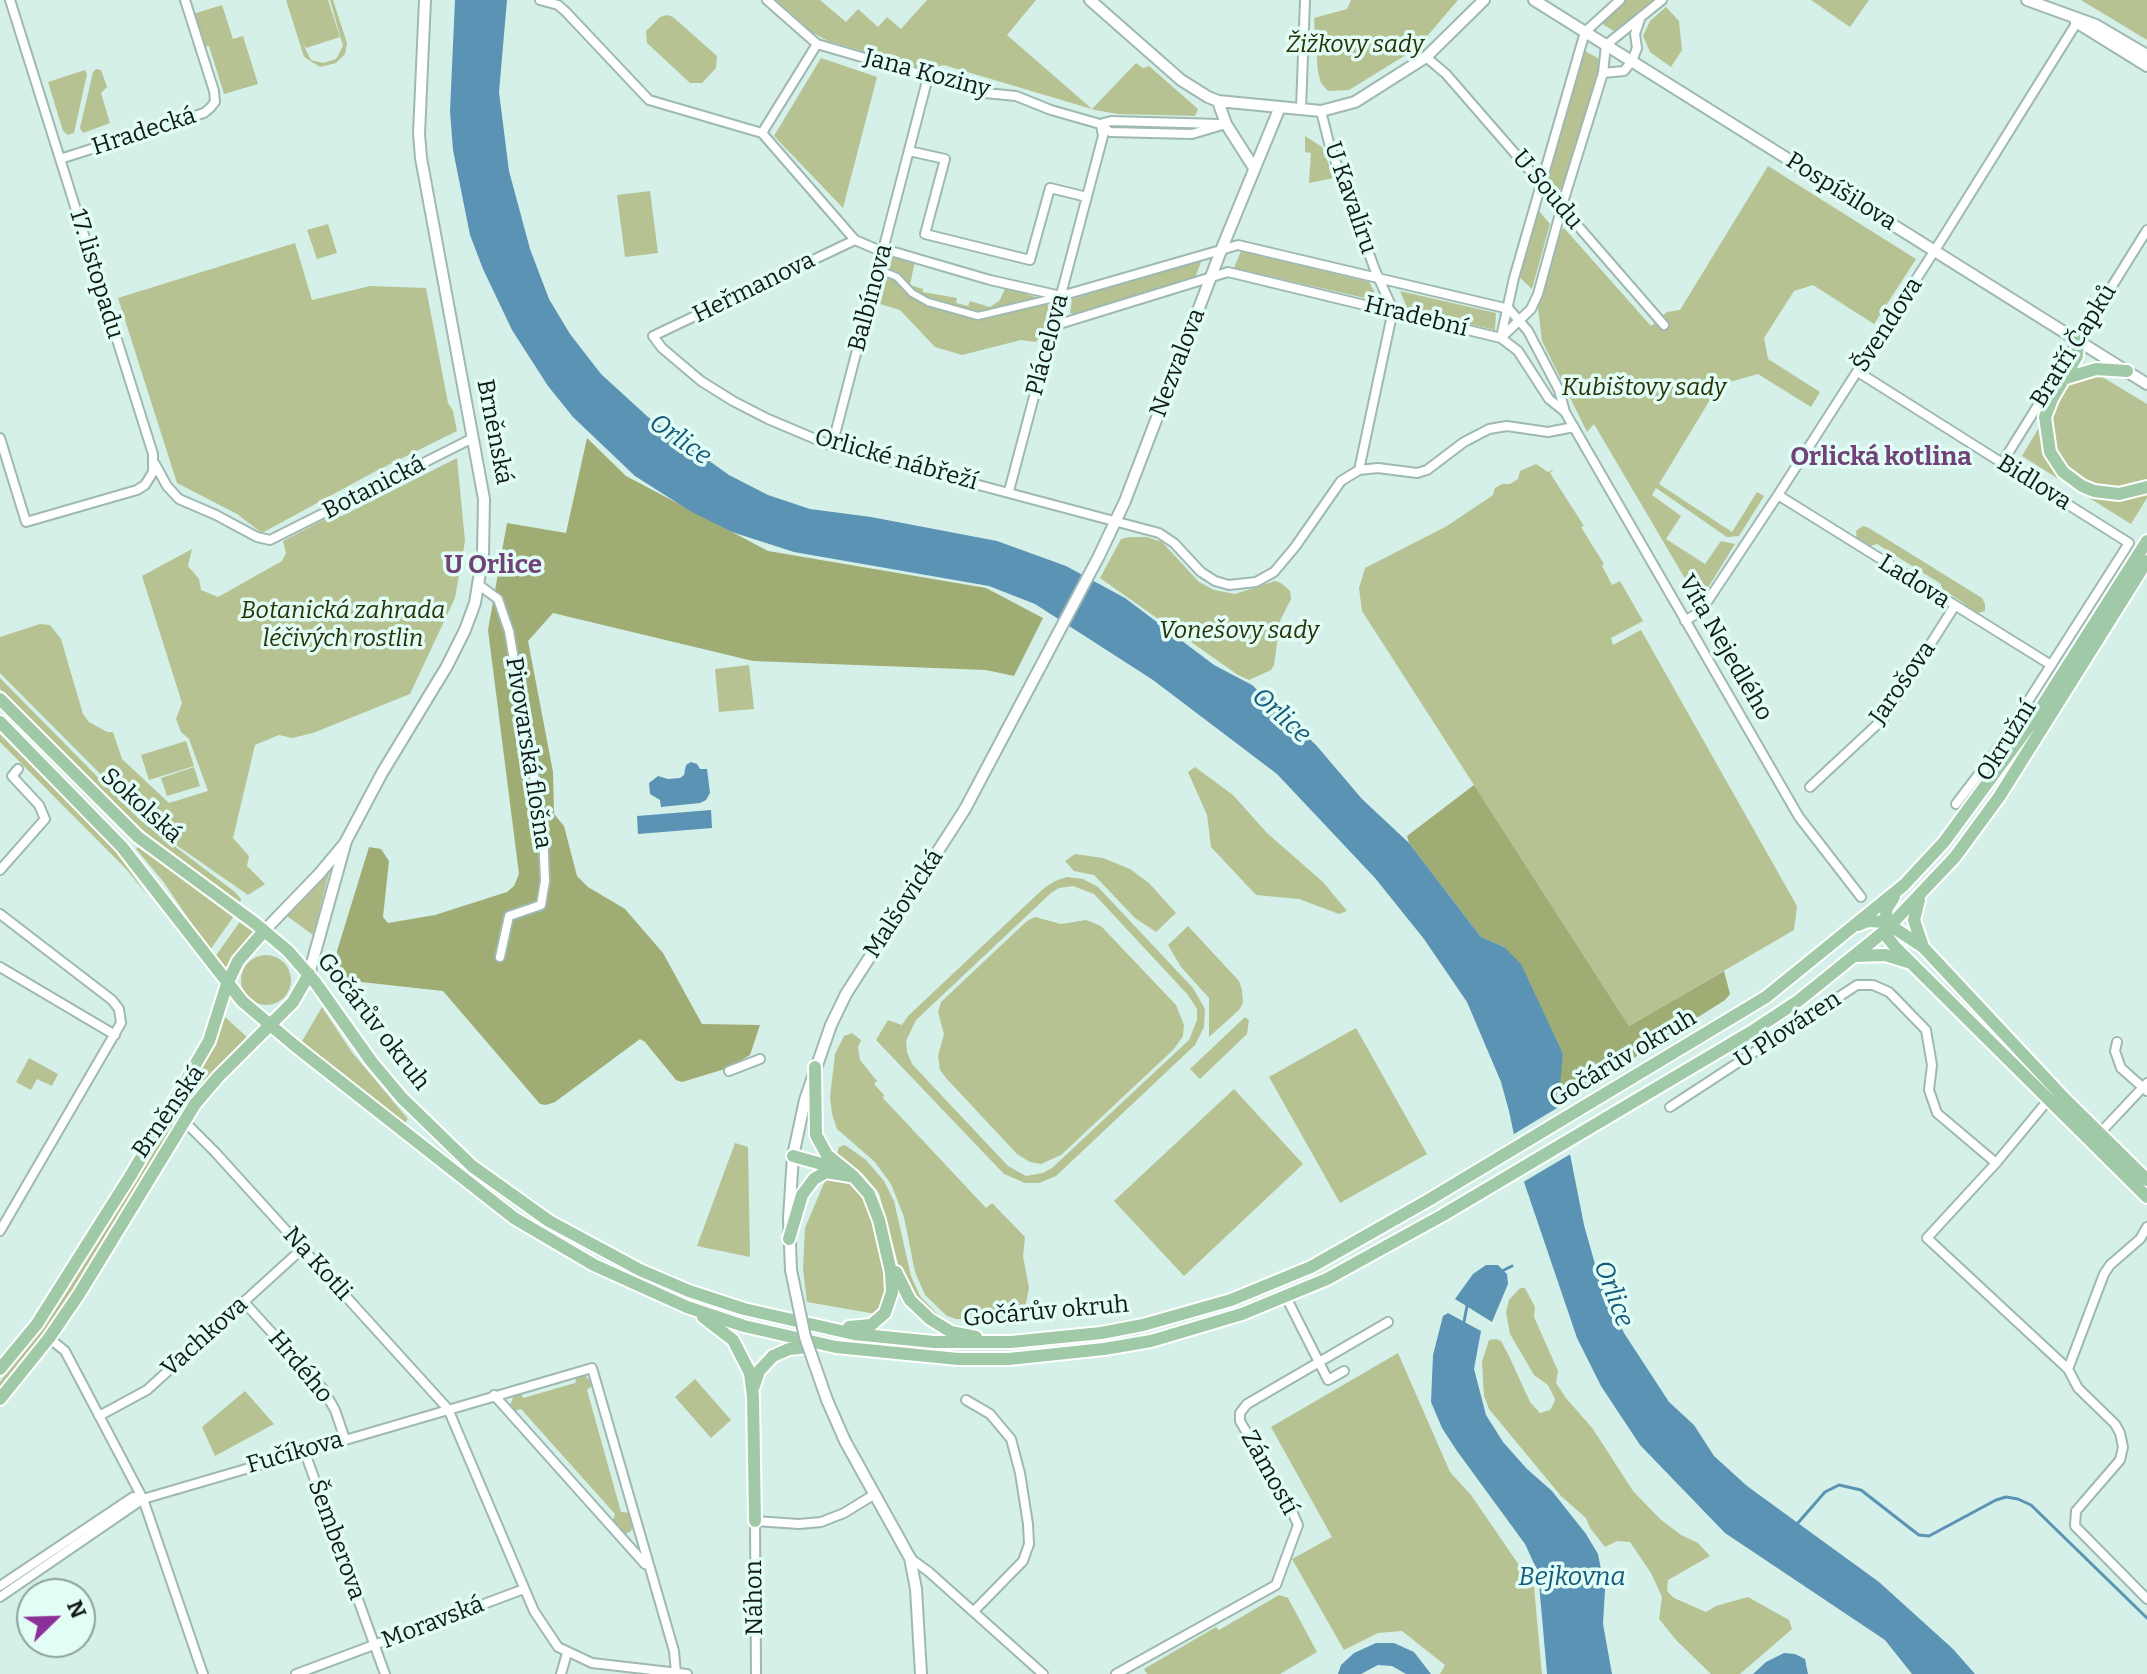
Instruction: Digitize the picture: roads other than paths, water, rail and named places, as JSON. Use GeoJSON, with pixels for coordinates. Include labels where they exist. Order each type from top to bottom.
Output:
{"type":"FeatureCollection","features":[{"type":"Feature","properties":{"kind":"main road"},"geometry":{"type":"LineString","coordinates":[[2078,340],[2077,356],[2045,417],[2050,452],[2063,472],[2094,491],[2119,494],[2147,487]]}},
{"type":"Feature","properties":{"kind":"main road"},"geometry":{"type":"LineString","coordinates":[[2063,379],[2096,369],[2127,371]]}},
{"type":"Feature","properties":{"kind":"main road","name":"Okružní"},"geometry":{"type":"LineString","coordinates":[[1887,926],[1921,895],[1955,857],[1987,813],[2106,616],[2147,541]]}},
{"type":"Feature","properties":{"kind":"main road","name":"Okružní"},"geometry":{"type":"LineString","coordinates":[[1904,885],[1944,842],[1988,784],[2147,561]]}},
{"type":"Feature","properties":{"kind":"main road","name":"Sokolská"},"geometry":{"type":"LineString","coordinates":[[0,699],[138,837],[264,931]]}},
{"type":"Feature","properties":{"kind":"main road","name":"Sokolská"},"geometry":{"type":"LineString","coordinates":[[0,722],[122,847],[227,984]]}},
{"type":"Feature","properties":{"kind":"main road"},"geometry":{"type":"LineString","coordinates":[[1904,885],[1890,903],[1887,926],[1891,941],[2147,1197]]}},
{"type":"Feature","properties":{"kind":"main road","name":"Gočárův okruh"},"geometry":{"type":"LineString","coordinates":[[264,931],[309,974],[364,1052],[402,1098],[472,1166],[518,1201],[593,1247],[689,1291],[744,1309],[818,1327],[934,1342],[1011,1342],[1101,1333],[1143,1325],[1231,1300],[1311,1267],[1352,1246],[1766,997],[1904,885]]}},
{"type":"Feature","properties":{"kind":"main road"},"geometry":{"type":"LineString","coordinates":[[1919,943],[1914,920],[1921,895]]}},
{"type":"Feature","properties":{"kind":"main road"},"geometry":{"type":"LineString","coordinates":[[1852,928],[1868,921],[1887,926],[1919,943],[2099,1134],[2147,1180]]}},
{"type":"Feature","properties":{"kind":"main road","name":"Gočárův okruh"},"geometry":{"type":"LineString","coordinates":[[227,984],[270,1026],[514,1218],[594,1265],[687,1307],[777,1335],[836,1347],[958,1359],[1057,1355],[1166,1337],[1286,1297],[1366,1260],[1763,1024],[1819,986],[1887,926]]}},
{"type":"Feature","properties":{"kind":"main road","name":"Brněnská"},"geometry":{"type":"LineString","coordinates":[[0,1369],[37,1324],[131,1175],[209,1041],[227,984],[238,961],[264,931]]}},
{"type":"Feature","properties":{"kind":"main road"},"geometry":{"type":"LineString","coordinates":[[1856,956],[1891,956],[1914,966]]}},
{"type":"Feature","properties":{"kind":"main road","name":"Brněnská"},"geometry":{"type":"LineString","coordinates":[[0,1399],[49,1338],[79,1294],[204,1092],[297,997],[309,974]]}},
{"type":"Feature","properties":{"kind":"main road"},"geometry":{"type":"LineString","coordinates":[[815,1067],[816,1135],[827,1155],[859,1182],[876,1210],[903,1288],[919,1310],[942,1328],[1011,1342]]}},
{"type":"Feature","properties":{"kind":"main road"},"geometry":{"type":"LineString","coordinates":[[793,1156],[829,1165],[859,1182]]}},
{"type":"Feature","properties":{"kind":"main road"},"geometry":{"type":"LineString","coordinates":[[789,1239],[802,1195],[814,1179],[831,1172],[848,1175],[859,1182]]}},
{"type":"Feature","properties":{"kind":"main road"},"geometry":{"type":"LineString","coordinates":[[818,1327],[864,1327],[881,1318],[889,1306],[892,1292],[886,1245]]}},
{"type":"Feature","properties":{"kind":"main road"},"geometry":{"type":"LineString","coordinates":[[687,1307],[720,1329],[737,1345],[750,1373],[755,1521]]}},
{"type":"Feature","properties":{"kind":"main road"},"geometry":{"type":"LineString","coordinates":[[753,1397],[759,1371],[773,1356],[795,1348],[836,1347]]}},
{"type":"Feature","properties":{"kind":"street","name":"17. listopadu"},"geometry":{"type":"LineString","coordinates":[[10,0],[155,464],[179,499],[257,537],[275,539]]}},
{"type":"Feature","properties":{"kind":"street","name":"Hradecká"},"geometry":{"type":"LineString","coordinates":[[60,159],[204,113],[215,102],[185,0]]}},
{"type":"Feature","properties":{"kind":"street","name":"Brněnská"},"geometry":{"type":"LineString","coordinates":[[264,931],[346,841],[389,761],[447,666],[465,630],[479,585],[485,525],[484,499],[421,158],[419,134],[425,0]]}},
{"type":"Feature","properties":{"kind":"street"},"geometry":{"type":"LineString","coordinates":[[540,0],[561,2],[649,100],[762,133],[817,44]]}},
{"type":"Feature","properties":{"kind":"street","name":"Jana Koziny"},"geometry":{"type":"LineString","coordinates":[[767,0],[817,44],[985,93],[1016,96],[1100,124],[1111,121],[1226,124]]}},
{"type":"Feature","properties":{"kind":"street"},"geometry":{"type":"LineString","coordinates":[[1090,0],[1197,92],[1218,101],[1321,111],[1355,102],[1426,57],[1484,0]]}},
{"type":"Feature","properties":{"kind":"street"},"geometry":{"type":"LineString","coordinates":[[1301,109],[1305,0]]}},
{"type":"Feature","properties":{"kind":"street","name":"Pospíšilova"},"geometry":{"type":"LineString","coordinates":[[1534,0],[2147,384]]}},
{"type":"Feature","properties":{"kind":"street"},"geometry":{"type":"LineString","coordinates":[[1501,338],[1514,278],[1585,32],[1620,0]]}},
{"type":"Feature","properties":{"kind":"street"},"geometry":{"type":"LineString","coordinates":[[1606,45],[1662,0]]}},
{"type":"Feature","properties":{"kind":"street"},"geometry":{"type":"LineString","coordinates":[[2027,0],[2065,13],[2147,55]]}},
{"type":"Feature","properties":{"kind":"street"},"geometry":{"type":"LineString","coordinates":[[1603,73],[1624,71],[1632,61],[1637,48],[1635,34],[1641,19]]}},
{"type":"Feature","properties":{"kind":"street"},"geometry":{"type":"LineString","coordinates":[[2078,20],[2147,66]]}},
{"type":"Feature","properties":{"kind":"street","name":"Švendova"},"geometry":{"type":"LineString","coordinates":[[1685,621],[1701,611],[1778,495],[2078,20]]}},
{"type":"Feature","properties":{"kind":"street","name":"Hradební"},"geometry":{"type":"LineString","coordinates":[[1053,326],[1228,272],[1501,338],[1521,321],[1538,294],[1603,73],[1606,45]]}},
{"type":"Feature","properties":{"kind":"street","name":"U Soudu"},"geometry":{"type":"LineString","coordinates":[[1426,57],[1446,74],[1664,325]]}},
{"type":"Feature","properties":{"kind":"street","name":"Balbínova"},"geometry":{"type":"LineString","coordinates":[[832,446],[928,77]]}},
{"type":"Feature","properties":{"kind":"street"},"geometry":{"type":"LineString","coordinates":[[1218,101],[1226,124],[1254,168]]}},
{"type":"Feature","properties":{"kind":"street","name":"Nezvalova"},"geometry":{"type":"LineString","coordinates":[[1052,646],[1117,521],[1280,107]]}},
{"type":"Feature","properties":{"kind":"street","name":"U Kavalíru"},"geometry":{"type":"LineString","coordinates":[[1321,111],[1329,143],[1393,311]]}},
{"type":"Feature","properties":{"kind":"street","name":"Plácelova"},"geometry":{"type":"LineString","coordinates":[[1009,491],[1103,136],[1100,124]]}},
{"type":"Feature","properties":{"kind":"street","name":"Hradební"},"geometry":{"type":"LineString","coordinates":[[762,133],[855,240],[990,280],[1061,296]]}},
{"type":"Feature","properties":{"kind":"street","name":"Balbínova"},"geometry":{"type":"LineString","coordinates":[[909,151],[945,159],[925,234],[1015,257]]}},
{"type":"Feature","properties":{"kind":"street","name":"Plácelova"},"geometry":{"type":"LineString","coordinates":[[1015,257],[1030,260],[1050,188],[1087,197]]}},
{"type":"Feature","properties":{"kind":"street","name":"Bratří Čapků"},"geometry":{"type":"LineString","coordinates":[[2002,463],[2147,230]]}},
{"type":"Feature","properties":{"kind":"street","name":"Heřmanova"},"geometry":{"type":"LineString","coordinates":[[653,336],[855,240]]}},
{"type":"Feature","properties":{"kind":"street","name":"Hradební"},"geometry":{"type":"LineString","coordinates":[[885,272],[897,277],[912,293],[928,302],[978,316],[1061,296],[1238,245],[1509,309]]}},
{"type":"Feature","properties":{"kind":"street","name":"Víta Nejedlého"},"geometry":{"type":"LineString","coordinates":[[1509,309],[1521,321],[1559,390],[1565,412],[1799,817],[1861,897]]}},
{"type":"Feature","properties":{"kind":"street"},"geometry":{"type":"LineString","coordinates":[[1359,470],[1393,311]]}},
{"type":"Feature","properties":{"kind":"street","name":"Orlické nábřeží"},"geometry":{"type":"LineString","coordinates":[[653,336],[675,360],[733,401],[832,446],[1117,521]]}},
{"type":"Feature","properties":{"kind":"street","name":"Víta Nejedlého"},"geometry":{"type":"LineString","coordinates":[[1501,338],[1518,351],[1549,399],[1565,412]]}},
{"type":"Feature","properties":{"kind":"street","name":"Bidlova"},"geometry":{"type":"LineString","coordinates":[[1858,372],[2129,543]]}},
{"type":"Feature","properties":{"kind":"street"},"geometry":{"type":"LineString","coordinates":[[1117,521],[1166,537],[1201,572],[1215,581],[1241,585],[1256,582],[1274,572],[1341,481],[1359,470],[1369,468],[1417,473],[1427,470],[1464,442],[1489,429],[1507,426],[1548,432],[1574,427]]}},
{"type":"Feature","properties":{"kind":"street"},"geometry":{"type":"LineString","coordinates":[[0,438],[26,522],[137,490],[151,478],[155,464]]}},
{"type":"Feature","properties":{"kind":"street","name":"Botanická"},"geometry":{"type":"LineString","coordinates":[[275,539],[473,438]]}},
{"type":"Feature","properties":{"kind":"street","name":"Ladova"},"geometry":{"type":"LineString","coordinates":[[1778,495],[2051,665]]}},
{"type":"Feature","properties":{"kind":"street","name":"Okružní"},"geometry":{"type":"LineString","coordinates":[[1956,804],[1995,753],[2129,543]]}},
{"type":"Feature","properties":{"kind":"street","name":"Pivovarská flošna"},"geometry":{"type":"LineString","coordinates":[[479,585],[498,599],[509,631],[543,829],[545,881],[541,905],[509,916],[500,957]]}},
{"type":"Feature","properties":{"kind":"street","name":"Jarošova"},"geometry":{"type":"LineString","coordinates":[[1810,787],[1883,719],[1954,607]]}},
{"type":"Feature","properties":{"kind":"street","name":"Malšovická"},"geometry":{"type":"LineString","coordinates":[[921,1674],[916,1589],[910,1558],[845,1441],[805,1337],[791,1270],[789,1239],[793,1156],[815,1067],[846,994],[965,809],[1052,646]]}},
{"type":"Feature","properties":{"kind":"street"},"geometry":{"type":"LineString","coordinates":[[0,870],[45,819],[39,805],[12,776],[18,769]]}},
{"type":"Feature","properties":{"kind":"street","name":"Brněnská"},"geometry":{"type":"LineString","coordinates":[[309,974],[346,841]]}},
{"type":"Feature","properties":{"kind":"street"},"geometry":{"type":"LineString","coordinates":[[0,914],[112,1000],[119,1009],[121,1023],[0,1231]]}},
{"type":"Feature","properties":{"kind":"street"},"geometry":{"type":"LineString","coordinates":[[0,967],[115,1035]]}},
{"type":"Feature","properties":{"kind":"street","name":"U Plováren"},"geometry":{"type":"LineString","coordinates":[[1670,1107],[1857,985],[1873,985],[1889,992],[1926,1030],[1932,1065],[1929,1090],[1937,1113],[1996,1163]]}},
{"type":"Feature","properties":{"kind":"street"},"geometry":{"type":"LineString","coordinates":[[2099,1134],[2145,1088],[2118,1063],[2115,1051],[2117,1042]]}},
{"type":"Feature","properties":{"kind":"street"},"geometry":{"type":"LineString","coordinates":[[729,1071],[760,1059]]}},
{"type":"Feature","properties":{"kind":"street"},"geometry":{"type":"LineString","coordinates":[[2049,1099],[1927,1238],[2068,1369],[2078,1388],[2115,1424],[2123,1447],[2120,1460],[2076,1511],[2075,1526],[2147,1599]]}},
{"type":"Feature","properties":{"kind":"street","name":"Na Kotli"},"geometry":{"type":"LineString","coordinates":[[184,1121],[448,1409],[524,1589],[546,1631],[567,1653]]}},
{"type":"Feature","properties":{"kind":"street"},"geometry":{"type":"LineString","coordinates":[[2068,1369],[2104,1274],[2140,1239],[2147,1227]]}},
{"type":"Feature","properties":{"kind":"street","name":"Vachkova"},"geometry":{"type":"LineString","coordinates":[[99,1416],[147,1390],[303,1248]]}},
{"type":"Feature","properties":{"kind":"street"},"geometry":{"type":"LineString","coordinates":[[1286,1297],[1328,1380],[1344,1371]]}},
{"type":"Feature","properties":{"kind":"street","name":"Hrdého"},"geometry":{"type":"LineString","coordinates":[[244,1302],[323,1389],[335,1410],[345,1439]]}},
{"type":"Feature","properties":{"kind":"street","name":"Zámostí"},"geometry":{"type":"LineString","coordinates":[[1116,1674],[1276,1585],[1298,1525],[1240,1421],[1240,1415],[1247,1404],[1388,1322]]}},
{"type":"Feature","properties":{"kind":"street"},"geometry":{"type":"LineString","coordinates":[[49,1338],[65,1351],[143,1499],[203,1674]]}},
{"type":"Feature","properties":{"kind":"street"},"geometry":{"type":"LineString","coordinates":[[448,1409],[592,1368],[674,1651],[676,1673]]}},
{"type":"Feature","properties":{"kind":"street"},"geometry":{"type":"LineString","coordinates":[[494,1395],[649,1567]]}},
{"type":"Feature","properties":{"kind":"street"},"geometry":{"type":"LineString","coordinates":[[966,1400],[990,1414],[1011,1439],[1029,1544],[1023,1561],[974,1611]]}},
{"type":"Feature","properties":{"kind":"street","name":"Fučíkova"},"geometry":{"type":"LineString","coordinates":[[0,1597],[143,1499],[448,1409]]}},
{"type":"Feature","properties":{"kind":"street","name":"Šemberova"},"geometry":{"type":"LineString","coordinates":[[304,1450],[385,1674]]}},
{"type":"Feature","properties":{"kind":"street"},"geometry":{"type":"LineString","coordinates":[[755,1521],[821,1522],[844,1513],[875,1494]]}},
{"type":"Feature","properties":{"kind":"street","name":"Fučíkova"},"geometry":{"type":"LineString","coordinates":[[0,1586],[133,1497],[143,1499]]}},
{"type":"Feature","properties":{"kind":"street","name":"Náhon"},"geometry":{"type":"LineString","coordinates":[[755,1521],[756,1674]]}},
{"type":"Feature","properties":{"kind":"street"},"geometry":{"type":"LineString","coordinates":[[910,1558],[1043,1674]]}},
{"type":"Feature","properties":{"kind":"street","name":"Moravská"},"geometry":{"type":"LineString","coordinates":[[296,1674],[524,1589]]}},
{"type":"Feature","properties":{"kind":"street"},"geometry":{"type":"LineString","coordinates":[[561,1674],[567,1653],[592,1663],[687,1674]]}},
{"type":"Feature","properties":{"kind":"water","name":"Orlice"},"geometry":{"type":"Polygon","coordinates":[[[455,0],[507,0],[499,92],[509,171],[530,249],[549,299],[570,334],[601,374],[648,417],[729,475],[768,495],[810,509],[871,517],[997,541],[1066,566],[1125,598],[1214,665],[1252,685],[1316,745],[1362,799],[1409,843],[1481,937],[1504,947],[1521,964],[1563,1054],[1558,1108],[1600,1282],[1624,1333],[1669,1402],[1694,1425],[1714,1456],[1747,1486],[1879,1582],[1953,1649],[1975,1674],[1912,1674],[1885,1640],[1725,1533],[1640,1445],[1601,1386],[1577,1338],[1524,1182],[1501,1082],[1467,1002],[1424,939],[1375,878],[1277,774],[1153,680],[1035,604],[989,586],[794,552],[732,532],[690,511],[635,476],[573,417],[548,386],[512,330],[470,235],[453,150],[450,111],[455,0]]]}},
{"type":"Feature","properties":{"kind":"water"},"geometry":{"type":"Polygon","coordinates":[[[691,762],[700,769],[707,769],[710,793],[706,800],[661,807],[660,800],[650,794],[649,783],[658,776],[680,778],[686,765],[691,762]]]}},
{"type":"Feature","properties":{"kind":"water"},"geometry":{"type":"Polygon","coordinates":[[[711,810],[712,828],[638,834],[637,816],[711,810]]]}},
{"type":"Feature","properties":{"kind":"water"},"geometry":{"type":"Polygon","coordinates":[[[1486,1265],[1498,1265],[1507,1274],[1508,1284],[1492,1322],[1455,1299],[1473,1274],[1486,1265]]]}},
{"type":"Feature","properties":{"kind":"water","name":"Bejkovna"},"geometry":{"type":"Polygon","coordinates":[[[1448,1313],[1481,1331],[1474,1369],[1486,1415],[1503,1442],[1552,1491],[1598,1554],[1605,1590],[1603,1624],[1612,1674],[1547,1674],[1538,1572],[1525,1544],[1442,1428],[1431,1402],[1433,1355],[1443,1316],[1448,1313]]]}},
{"type":"Feature","properties":{"kind":"water"},"geometry":{"type":"Polygon","coordinates":[[[1376,1643],[1394,1643],[1414,1652],[1431,1674],[1406,1674],[1392,1666],[1378,1665],[1361,1674],[1338,1674],[1341,1665],[1354,1653],[1376,1643]]]}},
{"type":"Feature","properties":{"kind":"water"},"geometry":{"type":"Polygon","coordinates":[[[1784,1653],[1805,1659],[1808,1674],[1753,1674],[1766,1662],[1784,1653]]]}},
{"type":"Feature","properties":{"kind":"waterway"},"geometry":{"type":"LineString","coordinates":[[1500,1272],[1512,1266]]}},
{"type":"Feature","properties":{"kind":"waterway"},"geometry":{"type":"LineString","coordinates":[[1464,1322],[1467,1306]]}},
{"type":"Feature","properties":{"kind":"waterway"},"geometry":{"type":"LineString","coordinates":[[1797,1524],[1825,1492],[1839,1485],[1861,1490],[1919,1535],[1929,1536],[1996,1500],[2006,1497],[2018,1499],[2031,1505],[2147,1618]]}},
{"type":"Feature","properties":{"kind":"district","name":"Orlická kotlina"},"geometry":{"type":"Point","coordinates":[1881,458]}},
{"type":"Feature","properties":{"kind":"district","name":"U Orlice"},"geometry":{"type":"Point","coordinates":[493,566]}},
{"type":"Feature","properties":{"kind":"park label","name":"Žižkovy sady"},"geometry":{"type":"Point","coordinates":[1355,45]}},
{"type":"Feature","properties":{"kind":"park label","name":"Kubištovy sady"},"geometry":{"type":"Point","coordinates":[1644,388]}},
{"type":"Feature","properties":{"kind":"park label","name":"Botanická zahrada léčivých rostlin"},"geometry":{"type":"Point","coordinates":[343,625]}},
{"type":"Feature","properties":{"kind":"park label","name":"Vonešovy sady"},"geometry":{"type":"Point","coordinates":[1239,631]}}]}
